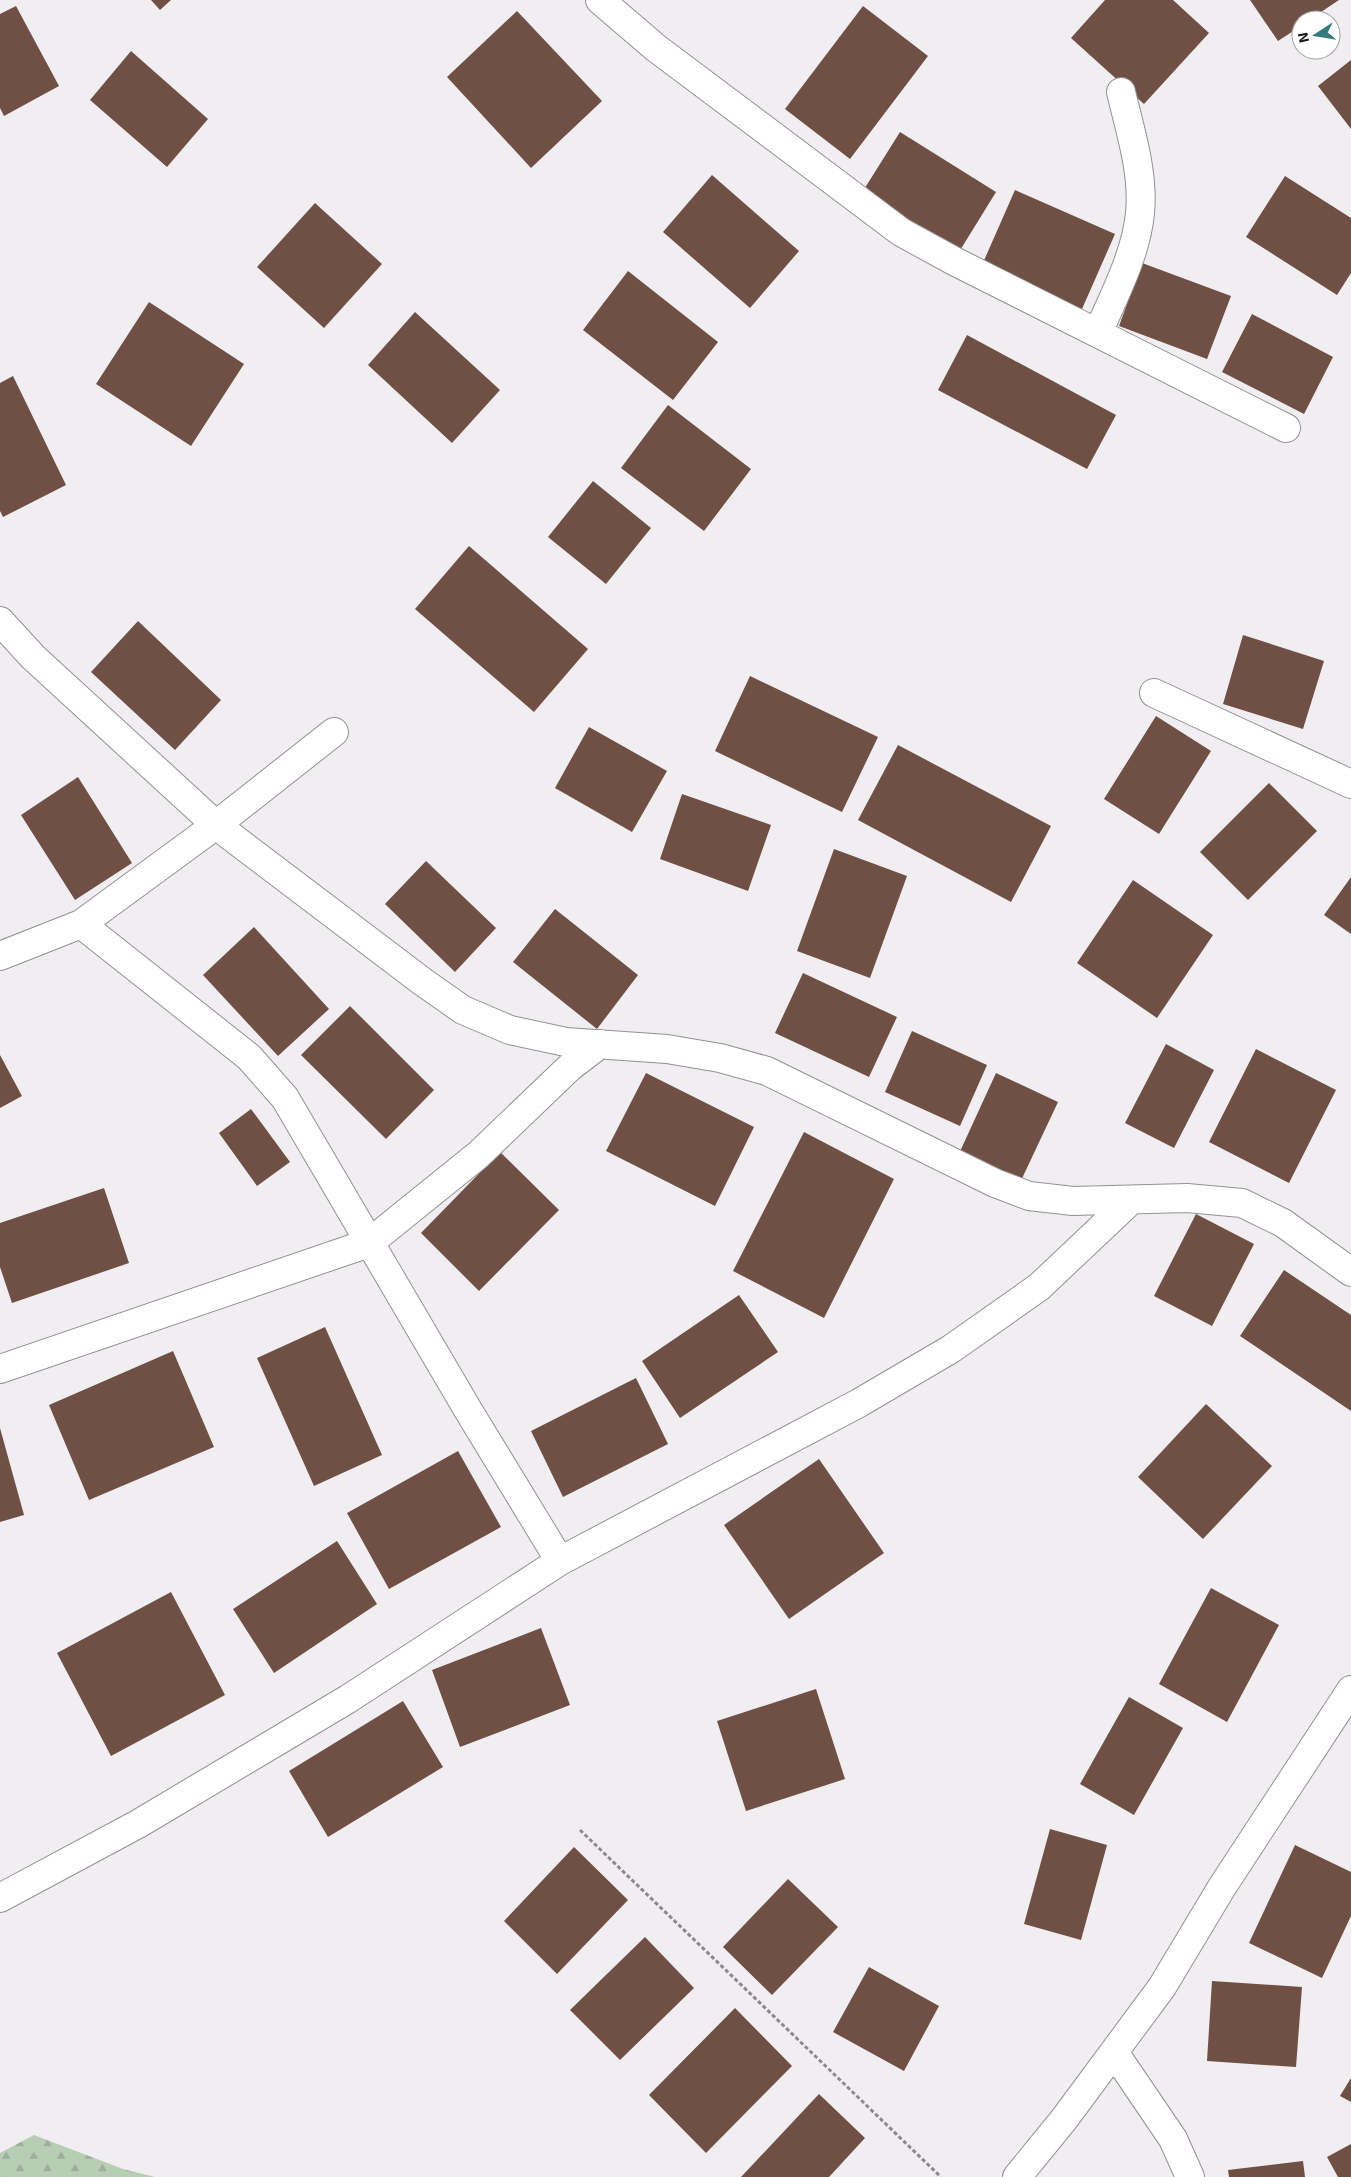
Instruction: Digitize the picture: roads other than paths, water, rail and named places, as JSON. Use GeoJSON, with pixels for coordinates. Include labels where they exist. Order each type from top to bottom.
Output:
{"type":"FeatureCollection","features":[{"type":"Feature","properties":{"kind":"street"},"geometry":{"type":"LineString","coordinates":[[600,0],[656,48],[901,232],[954,261],[1286,428]]}},
{"type":"Feature","properties":{"kind":"street"},"geometry":{"type":"LineString","coordinates":[[1098,333],[1134,247],[1140,212],[1139,177],[1134,144],[1120,92]]}},
{"type":"Feature","properties":{"kind":"street"},"geometry":{"type":"LineString","coordinates":[[0,621],[32,657],[216,825],[415,976],[463,1010],[510,1030],[566,1042],[667,1049],[702,1055],[767,1071],[995,1183],[1030,1196],[1073,1201],[1187,1198],[1242,1203],[1283,1223],[1351,1272]]}},
{"type":"Feature","properties":{"kind":"street"},"geometry":{"type":"LineString","coordinates":[[1154,693],[1351,784]]}},
{"type":"Feature","properties":{"kind":"street"},"geometry":{"type":"LineString","coordinates":[[0,956],[81,924],[216,825],[334,732]]}},
{"type":"Feature","properties":{"kind":"street"},"geometry":{"type":"LineString","coordinates":[[81,924],[249,1057],[284,1098],[468,1410],[560,1561]]}},
{"type":"Feature","properties":{"kind":"street"},"geometry":{"type":"LineString","coordinates":[[0,1369],[369,1243],[478,1155],[570,1067],[600,1044]]}},
{"type":"Feature","properties":{"kind":"street"},"geometry":{"type":"LineString","coordinates":[[0,1898],[138,1824],[348,1699],[560,1561],[859,1403],[951,1349],[1039,1287],[1130,1201]]}},
{"type":"Feature","properties":{"kind":"street"},"geometry":{"type":"LineString","coordinates":[[1017,2177],[1065,2118],[1162,1987],[1222,1887],[1351,1690]]}},
{"type":"Feature","properties":{"kind":"street"},"geometry":{"type":"LineString","coordinates":[[1114,2052],[1173,2140],[1190,2177]]}}]}
